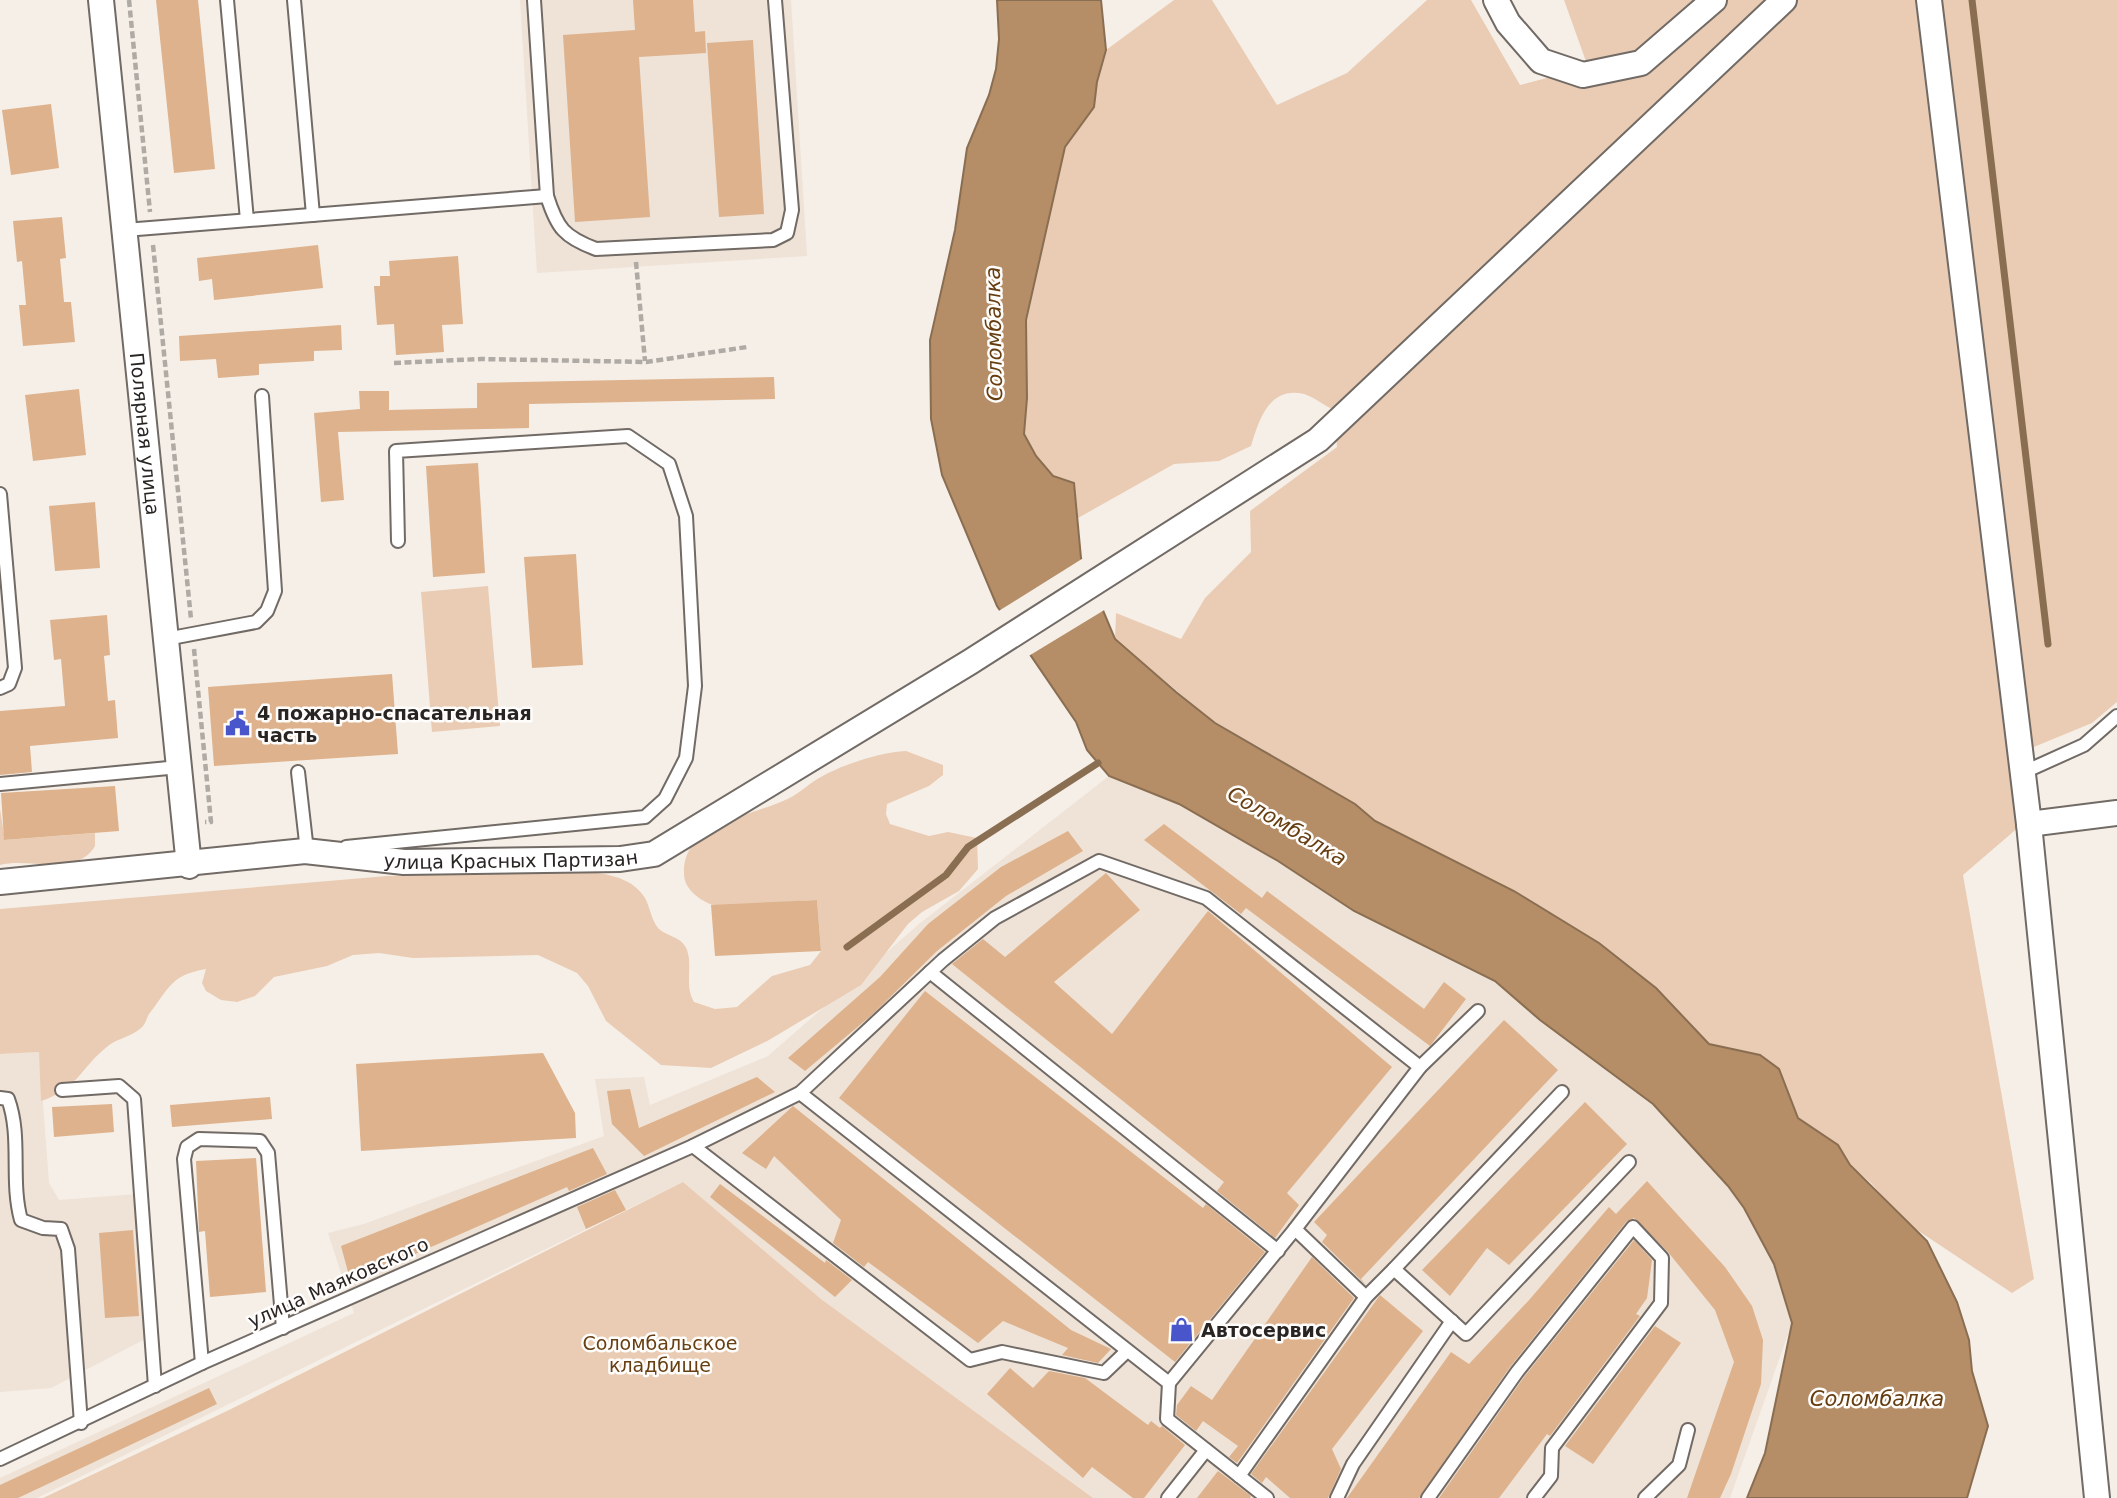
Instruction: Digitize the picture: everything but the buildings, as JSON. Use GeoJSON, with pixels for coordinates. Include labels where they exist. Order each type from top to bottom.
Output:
{"type":"FeatureCollection","features":[{"type":"Feature","properties":{"kind":"street","name":"Полярная улица"},"geometry":{"type":"LineString","coordinates":[[101,0],[189,866]]}},
{"type":"Feature","properties":{"kind":"street"},"geometry":{"type":"LineString","coordinates":[[1496,0],[1508,23],[1541,61],[1583,75],[1641,63],[1714,0]]}},
{"type":"Feature","properties":{"kind":"street","name":"улица Красных Партизан"},"geometry":{"type":"LineString","coordinates":[[0,883],[189,866],[305,851],[404,862],[620,859],[654,854],[970,662],[1318,440],[1784,0]]}},
{"type":"Feature","properties":{"kind":"street"},"geometry":{"type":"LineString","coordinates":[[1929,0],[2029,824],[2096,1498]]}},
{"type":"Feature","properties":{"kind":"street"},"geometry":{"type":"LineString","coordinates":[[2029,824],[2117,813]]}},
{"type":"Feature","properties":{"kind":"lane"},"geometry":{"type":"LineString","coordinates":[[227,0],[247,220]]}},
{"type":"Feature","properties":{"kind":"lane"},"geometry":{"type":"LineString","coordinates":[[294,0],[313,215]]}},
{"type":"Feature","properties":{"kind":"lane"},"geometry":{"type":"LineString","coordinates":[[534,0],[547,196],[554,220],[571,240],[596,249],[773,240],[788,233],[792,210],[775,0]]}},
{"type":"Feature","properties":{"kind":"lane"},"geometry":{"type":"LineString","coordinates":[[125,230],[547,196]]}},
{"type":"Feature","properties":{"kind":"lane"},"geometry":{"type":"LineString","coordinates":[[166,639],[256,622],[267,611],[275,591],[261,396]]}},
{"type":"Feature","properties":{"kind":"lane"},"geometry":{"type":"LineString","coordinates":[[298,772],[305,851],[645,817],[665,799],[686,758],[695,686],[694,660],[685,516],[669,464],[628,436],[396,451],[398,541]]}},
{"type":"Feature","properties":{"kind":"lane"},"geometry":{"type":"LineString","coordinates":[[0,494],[15,668],[9,684],[0,688]]}},
{"type":"Feature","properties":{"kind":"lane"},"geometry":{"type":"LineString","coordinates":[[2022,773],[2084,745],[2117,716]]}},
{"type":"Feature","properties":{"kind":"lane"},"geometry":{"type":"LineString","coordinates":[[0,784],[179,767]]}},
{"type":"Feature","properties":{"kind":"lane","name":"улица Маяковского"},"geometry":{"type":"LineString","coordinates":[[0,1459],[81,1423],[202,1363],[693,1146],[800,1093],[930,972],[995,918],[1100,860],[1206,898],[1420,1067]]}},
{"type":"Feature","properties":{"kind":"lane"},"geometry":{"type":"LineString","coordinates":[[930,972],[1278,1251]]}},
{"type":"Feature","properties":{"kind":"lane"},"geometry":{"type":"LineString","coordinates":[[1267,1498],[1167,1419],[1169,1383],[1278,1251],[1420,1067],[1478,1010]]}},
{"type":"Feature","properties":{"kind":"lane"},"geometry":{"type":"LineString","coordinates":[[62,1090],[120,1086],[134,1099],[155,1386]]}},
{"type":"Feature","properties":{"kind":"lane"},"geometry":{"type":"LineString","coordinates":[[1239,1476],[1366,1297],[1562,1092]]}},
{"type":"Feature","properties":{"kind":"lane"},"geometry":{"type":"LineString","coordinates":[[800,1093],[1169,1383]]}},
{"type":"Feature","properties":{"kind":"lane"},"geometry":{"type":"LineString","coordinates":[[0,1098],[8,1098],[14,1115],[16,1203],[21,1220],[43,1228],[61,1229],[68,1249],[81,1423]]}},
{"type":"Feature","properties":{"kind":"lane"},"geometry":{"type":"LineString","coordinates":[[202,1363],[184,1159],[187,1147],[199,1139],[260,1140],[268,1153],[283,1328]]}},
{"type":"Feature","properties":{"kind":"lane"},"geometry":{"type":"LineString","coordinates":[[693,1146],[970,1360],[1002,1352],[1104,1373],[1127,1351]]}},
{"type":"Feature","properties":{"kind":"lane"},"geometry":{"type":"LineString","coordinates":[[1394,1269],[1466,1334],[1629,1162]]}},
{"type":"Feature","properties":{"kind":"lane"},"geometry":{"type":"LineString","coordinates":[[1428,1498],[1517,1372],[1633,1227],[1662,1258],[1661,1303],[1552,1448],[1551,1476],[1534,1498]]}},
{"type":"Feature","properties":{"kind":"lane"},"geometry":{"type":"LineString","coordinates":[[1295,1229],[1366,1297]]}},
{"type":"Feature","properties":{"kind":"lane"},"geometry":{"type":"LineString","coordinates":[[1337,1498],[1353,1464],[1452,1321]]}},
{"type":"Feature","properties":{"kind":"lane"},"geometry":{"type":"LineString","coordinates":[[1645,1498],[1679,1465],[1688,1430]]}},
{"type":"Feature","properties":{"kind":"lane"},"geometry":{"type":"LineString","coordinates":[[1168,1498],[1206,1450]]}},
{"type":"Feature","properties":{"kind":"path"},"geometry":{"type":"LineString","coordinates":[[129,0],[211,822],[184,824]]}},
{"type":"Feature","properties":{"kind":"path"},"geometry":{"type":"LineString","coordinates":[[635,247],[646,362]]}},
{"type":"Feature","properties":{"kind":"path"},"geometry":{"type":"LineString","coordinates":[[394,363],[481,359],[646,362],[747,347]]}},
{"type":"Feature","properties":{"kind":"shaded area"},"geometry":{"type":"Polygon","coordinates":[[[520,0],[791,0],[807,256],[537,273],[520,0]]]}},
{"type":"Feature","properties":{"kind":"shaded area"},"geometry":{"type":"Polygon","coordinates":[[[1109,776],[1179,804],[1278,861],[1354,911],[1495,981],[1540,1020],[1653,1104],[1728,1186],[1744,1208],[1774,1264],[1792,1323],[1730,1498],[1093,1498],[821,1299],[683,1182],[37,1498],[0,1498],[0,1478],[354,1313],[328,1233],[364,1224],[604,1136],[595,1079],[644,1077],[650,1105],[768,1056],[919,924],[1109,776]]]}},
{"type":"Feature","properties":{"kind":"shaded area"},"geometry":{"type":"Polygon","coordinates":[[[39,1052],[49,1183],[59,1200],[137,1194],[145,1339],[51,1388],[0,1392],[0,1054],[39,1052]]]}},
{"type":"Feature","properties":{"kind":"green space"},"geometry":{"type":"Polygon","coordinates":[[[1174,0],[1212,0],[1277,105],[1347,73],[1427,0],[1471,0],[1520,85],[1588,67],[1564,0],[2117,0],[2117,702],[2092,723],[2007,758],[2020,826],[1963,875],[2034,1279],[2012,1293],[1905,1222],[1871,1183],[1850,1165],[1838,1145],[1798,1118],[1788,1095],[1760,1055],[1709,1044],[1656,988],[1556,916],[1446,856],[1397,834],[1261,748],[1215,723],[1115,639],[1116,613],[1181,639],[1205,598],[1251,552],[1250,511],[1337,447],[1334,410],[1304,394],[1282,395],[1267,407],[1251,446],[1219,461],[1174,464],[1078,518],[1074,483],[1053,476],[1036,456],[1024,434],[1027,398],[1026,320],[1065,147],[1094,107],[1097,82],[1106,50],[1174,0]]]}},
{"type":"Feature","properties":{"kind":"green space"},"geometry":{"type":"Polygon","coordinates":[[[488,586],[500,726],[432,732],[421,592],[488,586]]]}},
{"type":"Feature","properties":{"kind":"green space"},"geometry":{"type":"Polygon","coordinates":[[[906,751],[943,765],[943,775],[929,786],[887,804],[886,814],[890,824],[929,836],[948,832],[977,838],[978,869],[959,891],[922,912],[908,924],[861,985],[769,1040],[711,1068],[661,1065],[606,1021],[588,986],[577,973],[538,955],[413,958],[379,953],[353,955],[327,966],[274,977],[255,996],[237,1002],[221,1000],[206,991],[202,983],[206,969],[194,972],[172,984],[141,1028],[108,1046],[71,1084],[41,1101],[39,1052],[0,1054],[0,909],[387,876],[578,871],[606,874],[624,880],[639,890],[645,898],[658,928],[685,945],[689,956],[690,989],[694,1002],[715,1009],[737,1007],[772,976],[810,965],[821,951],[817,900],[744,905],[710,904],[692,892],[686,884],[686,857],[694,844],[705,833],[719,825],[788,799],[838,768],[873,757],[906,751]]]}},
{"type":"Feature","properties":{"kind":"green space"},"geometry":{"type":"Polygon","coordinates":[[[0,809],[5,840],[95,833],[95,846],[87,856],[64,864],[0,865],[0,809]]]}},
{"type":"Feature","properties":{"kind":"green space","name":"Соломбальское кладбище"},"geometry":{"type":"Polygon","coordinates":[[[683,1182],[821,1299],[1093,1498],[43,1498],[227,1411],[683,1182]]]}},
{"type":"Feature","properties":{"kind":"water","name":"Соломбалка"},"geometry":{"type":"Polygon","coordinates":[[[997,0],[1101,0],[1106,50],[1097,82],[1094,107],[1065,147],[1026,320],[1027,398],[1024,434],[1036,456],[1053,476],[1074,483],[1081,558],[1115,639],[1215,723],[1355,804],[1375,821],[1514,891],[1599,943],[1656,988],[1709,1044],[1760,1055],[1779,1069],[1798,1118],[1838,1145],[1850,1165],[1927,1241],[1957,1302],[1969,1340],[1972,1371],[1988,1426],[1967,1498],[1747,1498],[1765,1453],[1792,1323],[1774,1264],[1744,1208],[1728,1186],[1653,1104],[1540,1020],[1495,981],[1354,911],[1278,861],[1179,804],[1109,776],[1087,750],[1076,722],[997,606],[942,475],[931,419],[930,340],[955,230],[967,148],[989,95],[996,69],[999,39],[997,0]]]}},
{"type":"Feature","properties":{"kind":"pier"},"geometry":{"type":"Polygon","coordinates":[[[1085,557],[1106,609],[1027,657],[997,612],[1085,557]]]}},
{"type":"Feature","properties":{"kind":"waterway"},"geometry":{"type":"LineString","coordinates":[[1972,0],[2048,644]]}},
{"type":"Feature","properties":{"kind":"waterway"},"geometry":{"type":"LineString","coordinates":[[847,947],[946,875],[968,847],[1098,763]]}},
{"type":"Feature","properties":{"kind":"place","name":"4 пожарно-спасательная часть"},"geometry":{"type":"Point","coordinates":[237,724]}},
{"type":"Feature","properties":{"kind":"place","name":"Автосервис"},"geometry":{"type":"Point","coordinates":[1181,1330]}}]}
